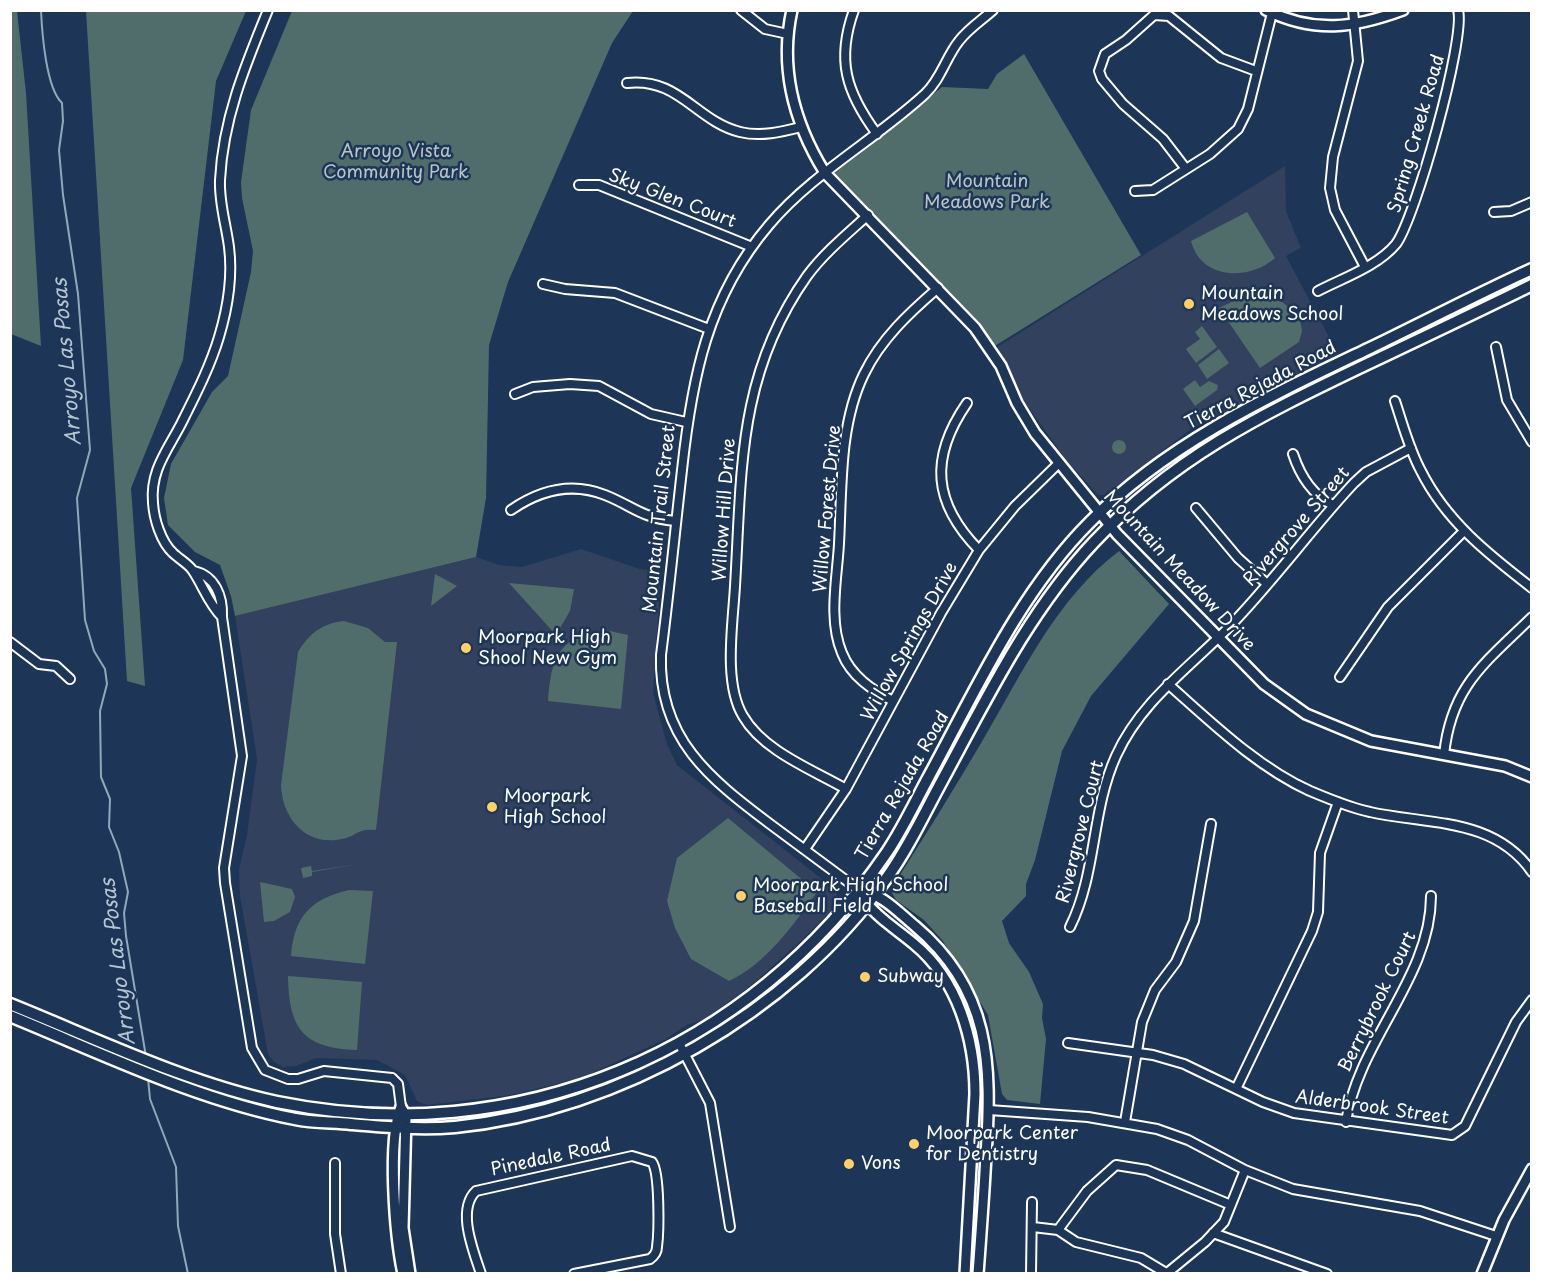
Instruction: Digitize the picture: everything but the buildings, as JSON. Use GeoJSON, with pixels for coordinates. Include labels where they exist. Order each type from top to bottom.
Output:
{"type":"FeatureCollection","features":[{"type":"Feature","properties":{"kind":"main road","name":"Tierra Rejada Road"},"geometry":{"type":"LineString","coordinates":[[10,1004],[230,1090],[299,1106],[402,1113],[458,1113],[519,1103],[598,1080],[679,1043],[738,1007],[773,979],[825,929],[859,890],[895,839],[1033,592],[1065,549],[1100,512],[1165,460],[1220,424],[1532,269]]}},
{"type":"Feature","properties":{"kind":"main road","name":"Tierra Rejada Road"},"geometry":{"type":"LineString","coordinates":[[10,1016],[112,1058],[230,1102],[295,1119],[399,1129],[457,1127],[536,1111],[600,1091],[685,1054],[726,1030],[792,981],[866,905],[914,833],[1038,612],[1061,578],[1110,526],[1153,487],[1225,435],[1268,411],[1532,285]]}},
{"type":"Feature","properties":{"kind":"street"},"geometry":{"type":"LineString","coordinates":[[268,10],[235,91],[228,121],[220,178],[220,196],[230,272],[226,311],[210,362],[180,427],[163,453],[153,484],[153,503],[162,536],[171,552],[194,571],[210,578],[223,603],[222,616],[242,756],[224,868],[252,1048],[265,1070],[288,1079],[298,1079],[324,1071],[392,1078],[398,1084],[402,1113],[399,1129],[396,1228],[404,1274]]}},
{"type":"Feature","properties":{"kind":"street"},"geometry":{"type":"LineString","coordinates":[[741,10],[765,29],[788,34]]}},
{"type":"Feature","properties":{"kind":"street","name":"Mountain Meadow Drive"},"geometry":{"type":"LineString","coordinates":[[792,10],[788,34],[787,65],[790,91],[809,148],[825,173],[967,318],[990,349],[1022,411],[1059,463],[1110,526],[1216,638],[1264,684],[1306,714],[1371,741],[1504,766],[1532,777]]}},
{"type":"Feature","properties":{"kind":"street"},"geometry":{"type":"LineString","coordinates":[[854,10],[845,46],[847,78],[855,102],[877,134]]}},
{"type":"Feature","properties":{"kind":"street","name":"Mountain Trail Street"},"geometry":{"type":"LineString","coordinates":[[978,1274],[990,1082],[983,1036],[962,980],[936,944],[875,893],[859,890],[725,790],[688,750],[668,713],[661,680],[661,655],[686,422],[694,376],[709,329],[728,287],[752,247],[793,200],[926,93],[960,39],[993,10]]}},
{"type":"Feature","properties":{"kind":"street"},"geometry":{"type":"LineString","coordinates":[[1353,10],[1358,61],[1330,175],[1335,210],[1365,267]]}},
{"type":"Feature","properties":{"kind":"street"},"geometry":{"type":"LineString","coordinates":[[1135,191],[1154,190],[1210,154],[1238,129],[1248,109],[1269,12],[1313,24],[1354,26],[1403,10]]}},
{"type":"Feature","properties":{"kind":"street","name":"Spring Creek Road"},"geometry":{"type":"LineString","coordinates":[[1318,291],[1365,267],[1389,251],[1405,230],[1411,216],[1459,35],[1458,10]]}},
{"type":"Feature","properties":{"kind":"street"},"geometry":{"type":"LineString","coordinates":[[1186,169],[1163,139],[1130,111],[1105,83],[1099,68],[1104,54],[1133,34],[1145,21],[1159,14],[1169,16],[1221,58],[1256,71]]}},
{"type":"Feature","properties":{"kind":"street"},"geometry":{"type":"LineString","coordinates":[[627,83],[649,82],[678,93],[712,119],[740,132],[767,134],[801,127]]}},
{"type":"Feature","properties":{"kind":"street","name":"Sky Glen Court"},"geometry":{"type":"LineString","coordinates":[[579,185],[599,185],[752,247]]}},
{"type":"Feature","properties":{"kind":"street"},"geometry":{"type":"LineString","coordinates":[[1494,212],[1511,210],[1532,202]]}},
{"type":"Feature","properties":{"kind":"street","name":"Willow Hill Drive"},"geometry":{"type":"LineString","coordinates":[[846,789],[771,745],[744,718],[735,700],[732,677],[733,618],[744,444],[749,406],[762,360],[783,314],[808,275],[868,215]]}},
{"type":"Feature","properties":{"kind":"street"},"geometry":{"type":"LineString","coordinates":[[543,284],[565,289],[615,293],[709,329]]}},
{"type":"Feature","properties":{"kind":"street","name":"Willow Forest Drive"},"geometry":{"type":"LineString","coordinates":[[893,701],[860,680],[849,667],[837,635],[835,606],[844,458],[850,417],[864,374],[888,337],[938,288]]}},
{"type":"Feature","properties":{"kind":"street"},"geometry":{"type":"LineString","coordinates":[[1496,347],[1507,400],[1532,442]]}},
{"type":"Feature","properties":{"kind":"street"},"geometry":{"type":"LineString","coordinates":[[514,394],[533,387],[570,384],[599,386],[651,414],[686,422]]}},
{"type":"Feature","properties":{"kind":"street"},"geometry":{"type":"LineString","coordinates":[[1395,401],[1411,448],[1427,483],[1463,532],[1532,588]]}},
{"type":"Feature","properties":{"kind":"street"},"geometry":{"type":"LineString","coordinates":[[967,403],[947,439],[942,457],[941,483],[949,512],[979,550]]}},
{"type":"Feature","properties":{"kind":"street","name":"Rivergrove Street"},"geometry":{"type":"LineString","coordinates":[[1216,638],[1267,584],[1333,505],[1366,472],[1411,448]]}},
{"type":"Feature","properties":{"kind":"street"},"geometry":{"type":"LineString","coordinates":[[1293,454],[1304,480],[1325,501],[1333,505]]}},
{"type":"Feature","properties":{"kind":"street","name":"Willow Springs Drive"},"geometry":{"type":"LineString","coordinates":[[805,849],[846,789],[941,614],[979,550],[1015,506],[1059,463]]}},
{"type":"Feature","properties":{"kind":"street"},"geometry":{"type":"LineString","coordinates":[[512,510],[536,494],[570,489],[603,494],[643,516],[675,520]]}},
{"type":"Feature","properties":{"kind":"street"},"geometry":{"type":"LineString","coordinates":[[1196,508],[1238,558],[1267,584]]}},
{"type":"Feature","properties":{"kind":"street"},"geometry":{"type":"LineString","coordinates":[[1340,677],[1388,607],[1463,532]]}},
{"type":"Feature","properties":{"kind":"street"},"geometry":{"type":"LineString","coordinates":[[1444,755],[1449,720],[1464,688],[1532,617]]}},
{"type":"Feature","properties":{"kind":"street","name":"Rivergrove Court"},"geometry":{"type":"LineString","coordinates":[[1070,927],[1087,881],[1101,801],[1116,756],[1134,723],[1167,684],[1216,638]]}},
{"type":"Feature","properties":{"kind":"street"},"geometry":{"type":"LineString","coordinates":[[10,642],[39,664],[56,666],[70,679]]}},
{"type":"Feature","properties":{"kind":"street"},"geometry":{"type":"LineString","coordinates":[[1167,684],[1268,767],[1298,785],[1371,813],[1469,827],[1512,849],[1532,872]]}},
{"type":"Feature","properties":{"kind":"street"},"geometry":{"type":"LineString","coordinates":[[1237,1087],[1312,931],[1317,912],[1320,853],[1338,802]]}},
{"type":"Feature","properties":{"kind":"street"},"geometry":{"type":"LineString","coordinates":[[1125,1122],[1136,1054],[1147,1006],[1182,953],[1194,921],[1211,824]]}},
{"type":"Feature","properties":{"kind":"street","name":"Mountain Trail Street"},"geometry":{"type":"LineString","coordinates":[[859,890],[866,905],[917,946],[932,963],[956,999],[970,1040],[975,1071],[975,1094],[965,1274]]}},
{"type":"Feature","properties":{"kind":"street","name":"Berrybrook Court"},"geometry":{"type":"LineString","coordinates":[[1346,1122],[1353,1088],[1429,929],[1431,896]]}},
{"type":"Feature","properties":{"kind":"street","name":"Alderbrook Street"},"geometry":{"type":"LineString","coordinates":[[1068,1043],[1184,1064],[1237,1087],[1277,1108],[1346,1122],[1448,1136],[1457,1134],[1465,1126],[1516,1022],[1532,999]]}},
{"type":"Feature","properties":{"kind":"street"},"geometry":{"type":"LineString","coordinates":[[679,1043],[710,1103],[730,1227]]}},
{"type":"Feature","properties":{"kind":"street"},"geometry":{"type":"LineString","coordinates":[[989,1110],[1125,1122],[1172,1133],[1245,1170],[1293,1189],[1419,1210],[1496,1236]]}},
{"type":"Feature","properties":{"kind":"street"},"geometry":{"type":"LineString","coordinates":[[399,1129],[403,1228],[410,1274]]}},
{"type":"Feature","properties":{"kind":"street","name":"Pinedale Road"},"geometry":{"type":"LineString","coordinates":[[481,1274],[470,1235],[467,1210],[468,1201],[476,1191],[632,1156],[647,1158],[655,1166],[657,1246],[654,1256],[650,1259],[574,1274]]}},
{"type":"Feature","properties":{"kind":"street"},"geometry":{"type":"LineString","coordinates":[[334,1163],[335,1234],[341,1274]]}},
{"type":"Feature","properties":{"kind":"street"},"geometry":{"type":"LineString","coordinates":[[1059,1230],[1087,1191],[1116,1165],[1147,1170],[1231,1205]]}},
{"type":"Feature","properties":{"kind":"street"},"geometry":{"type":"LineString","coordinates":[[1482,1274],[1496,1236],[1532,1169]]}},
{"type":"Feature","properties":{"kind":"street"},"geometry":{"type":"LineString","coordinates":[[1033,1227],[1059,1230],[1076,1242],[1141,1258],[1166,1273],[1224,1222],[1245,1170]]}},
{"type":"Feature","properties":{"kind":"street"},"geometry":{"type":"LineString","coordinates":[[1031,1274],[1032,1202]]}},
{"type":"Feature","properties":{"kind":"street"},"geometry":{"type":"LineString","coordinates":[[1213,1233],[1327,1274]]}},
{"type":"Feature","properties":{"kind":"shaded area","name":"Mountain Meadows School"},"geometry":{"type":"Polygon","coordinates":[[[1285,166],[1286,211],[1301,248],[1286,256],[1338,354],[1191,429],[1105,495],[1098,495],[1066,460],[1026,404],[994,349],[1285,166]]]}},
{"type":"Feature","properties":{"kind":"shaded area","name":"Moorpark High School"},"geometry":{"type":"Polygon","coordinates":[[[581,549],[640,569],[661,572],[653,693],[667,744],[677,765],[832,887],[837,894],[834,908],[749,987],[705,1019],[687,1025],[664,1040],[581,1078],[511,1095],[427,1105],[417,1101],[405,1075],[377,1060],[316,1058],[296,1066],[283,1067],[274,1062],[268,1054],[240,896],[239,869],[247,835],[257,759],[235,616],[476,557],[499,565],[522,567],[581,549]]]}},
{"type":"Feature","properties":{"kind":"green space"},"geometry":{"type":"Polygon","coordinates":[[[10,11],[17,11],[26,93],[41,346],[11,334],[10,11]]]}},
{"type":"Feature","properties":{"kind":"green space"},"geometry":{"type":"Polygon","coordinates":[[[86,11],[246,11],[216,81],[183,360],[131,488],[145,686],[127,681],[86,11]]]}},
{"type":"Feature","properties":{"kind":"green space","name":"Arroyo Vista Community Park"},"geometry":{"type":"Polygon","coordinates":[[[292,11],[633,11],[612,43],[508,282],[489,345],[486,498],[476,557],[235,616],[231,596],[220,565],[195,552],[168,525],[164,498],[171,464],[212,392],[228,376],[251,272],[253,251],[241,182],[251,110],[292,11]]]}},
{"type":"Feature","properties":{"kind":"green space","name":"Mountain Meadows Park"},"geometry":{"type":"Polygon","coordinates":[[[1024,54],[1141,255],[990,349],[829,177],[942,87],[988,89],[997,74],[1024,54]]]}},
{"type":"Feature","properties":{"kind":"green space"},"geometry":{"type":"Polygon","coordinates":[[[1247,212],[1275,258],[1252,271],[1227,273],[1215,270],[1196,254],[1191,241],[1247,212]]]}},
{"type":"Feature","properties":{"kind":"green space"},"geometry":{"type":"Polygon","coordinates":[[[1264,297],[1282,302],[1299,315],[1302,331],[1299,342],[1260,368],[1219,308],[1240,298],[1264,297]]]}},
{"type":"Feature","properties":{"kind":"green space"},"geometry":{"type":"Polygon","coordinates":[[[1202,326],[1217,347],[1196,363],[1186,349],[1200,339],[1195,332],[1202,326]]]}},
{"type":"Feature","properties":{"kind":"green space"},"geometry":{"type":"Polygon","coordinates":[[[1219,349],[1229,363],[1207,379],[1198,365],[1219,349]]]}},
{"type":"Feature","properties":{"kind":"green space"},"geometry":{"type":"Polygon","coordinates":[[[1195,380],[1200,387],[1209,381],[1218,385],[1217,390],[1195,406],[1183,389],[1195,380]]]}},
{"type":"Feature","properties":{"kind":"green space"},"geometry":{"type":"Polygon","coordinates":[[[1116,440],[1122,440],[1126,447],[1122,454],[1116,454],[1112,450],[1112,444],[1116,440]]]}},
{"type":"Feature","properties":{"kind":"green space"},"geometry":{"type":"Polygon","coordinates":[[[1119,551],[1169,604],[1091,696],[1062,751],[1035,860],[1026,884],[1026,896],[1002,921],[1009,943],[1029,972],[1043,1004],[1042,1018],[1046,1039],[1040,1104],[1007,1100],[1002,1094],[988,1015],[943,941],[924,920],[896,900],[892,893],[893,886],[962,775],[1042,638],[1077,591],[1119,551]]]}},
{"type":"Feature","properties":{"kind":"green space"},"geometry":{"type":"Polygon","coordinates":[[[435,574],[457,586],[431,606],[435,574]]]}},
{"type":"Feature","properties":{"kind":"green space"},"geometry":{"type":"Polygon","coordinates":[[[509,583],[574,589],[570,611],[556,635],[509,583]]]}},
{"type":"Feature","properties":{"kind":"green space"},"geometry":{"type":"Polygon","coordinates":[[[344,621],[368,628],[385,642],[397,642],[376,830],[361,831],[342,839],[317,839],[307,834],[291,819],[282,797],[281,785],[298,652],[317,630],[329,624],[344,621]]]}},
{"type":"Feature","properties":{"kind":"green space"},"geometry":{"type":"Polygon","coordinates":[[[605,630],[628,635],[621,709],[548,701],[552,673],[560,652],[577,638],[605,630]]]}},
{"type":"Feature","properties":{"kind":"green space","name":"Moorpark High School Baseball Field"},"geometry":{"type":"Polygon","coordinates":[[[728,818],[817,892],[789,930],[767,954],[742,974],[729,981],[691,959],[675,928],[667,901],[677,858],[728,818]]]}},
{"type":"Feature","properties":{"kind":"green space"},"geometry":{"type":"Polygon","coordinates":[[[359,864],[312,872],[312,876],[303,878],[301,868],[311,866],[312,871],[359,864]]]}},
{"type":"Feature","properties":{"kind":"green space"},"geometry":{"type":"Polygon","coordinates":[[[260,882],[292,889],[295,897],[290,912],[274,921],[264,922],[260,882]]]}},
{"type":"Feature","properties":{"kind":"green space"},"geometry":{"type":"Polygon","coordinates":[[[349,890],[373,891],[365,964],[291,956],[296,930],[307,911],[324,898],[349,890]]]}},
{"type":"Feature","properties":{"kind":"green space"},"geometry":{"type":"Polygon","coordinates":[[[288,976],[362,982],[357,1050],[323,1045],[302,1032],[291,1009],[288,976]]]}},
{"type":"Feature","properties":{"kind":"waterway","name":"Arroyo Las Posas"},"geometry":{"type":"LineString","coordinates":[[41,10],[49,73],[52,85],[62,103],[63,121],[59,150],[63,195],[78,294],[90,450],[77,498],[85,620],[94,651],[105,669],[107,684],[100,711],[101,777],[110,799],[109,827],[119,852],[128,892],[124,913],[126,936],[146,1057]]}},
{"type":"Feature","properties":{"kind":"waterway","name":"Arroyo Las Posas"},"geometry":{"type":"LineString","coordinates":[[148,1078],[150,1099],[176,1167],[178,1226],[188,1274]]}},
{"type":"Feature","properties":{"kind":"place","name":"Mountain Meadows School"},"geometry":{"type":"Point","coordinates":[1189,304]}},
{"type":"Feature","properties":{"kind":"place","name":"Moorpark High Shool New Gym"},"geometry":{"type":"Point","coordinates":[466,648]}},
{"type":"Feature","properties":{"kind":"place","name":"Moorpark High School"},"geometry":{"type":"Point","coordinates":[492,807]}},
{"type":"Feature","properties":{"kind":"place","name":"Moorpark High School Baseball Field"},"geometry":{"type":"Point","coordinates":[741,896]}},
{"type":"Feature","properties":{"kind":"place","name":"Subway"},"geometry":{"type":"Point","coordinates":[865,977]}},
{"type":"Feature","properties":{"kind":"place","name":"Moorpark Center for Dentistry"},"geometry":{"type":"Point","coordinates":[914,1144]}},
{"type":"Feature","properties":{"kind":"place","name":"Vons"},"geometry":{"type":"Point","coordinates":[849,1164]}}]}
